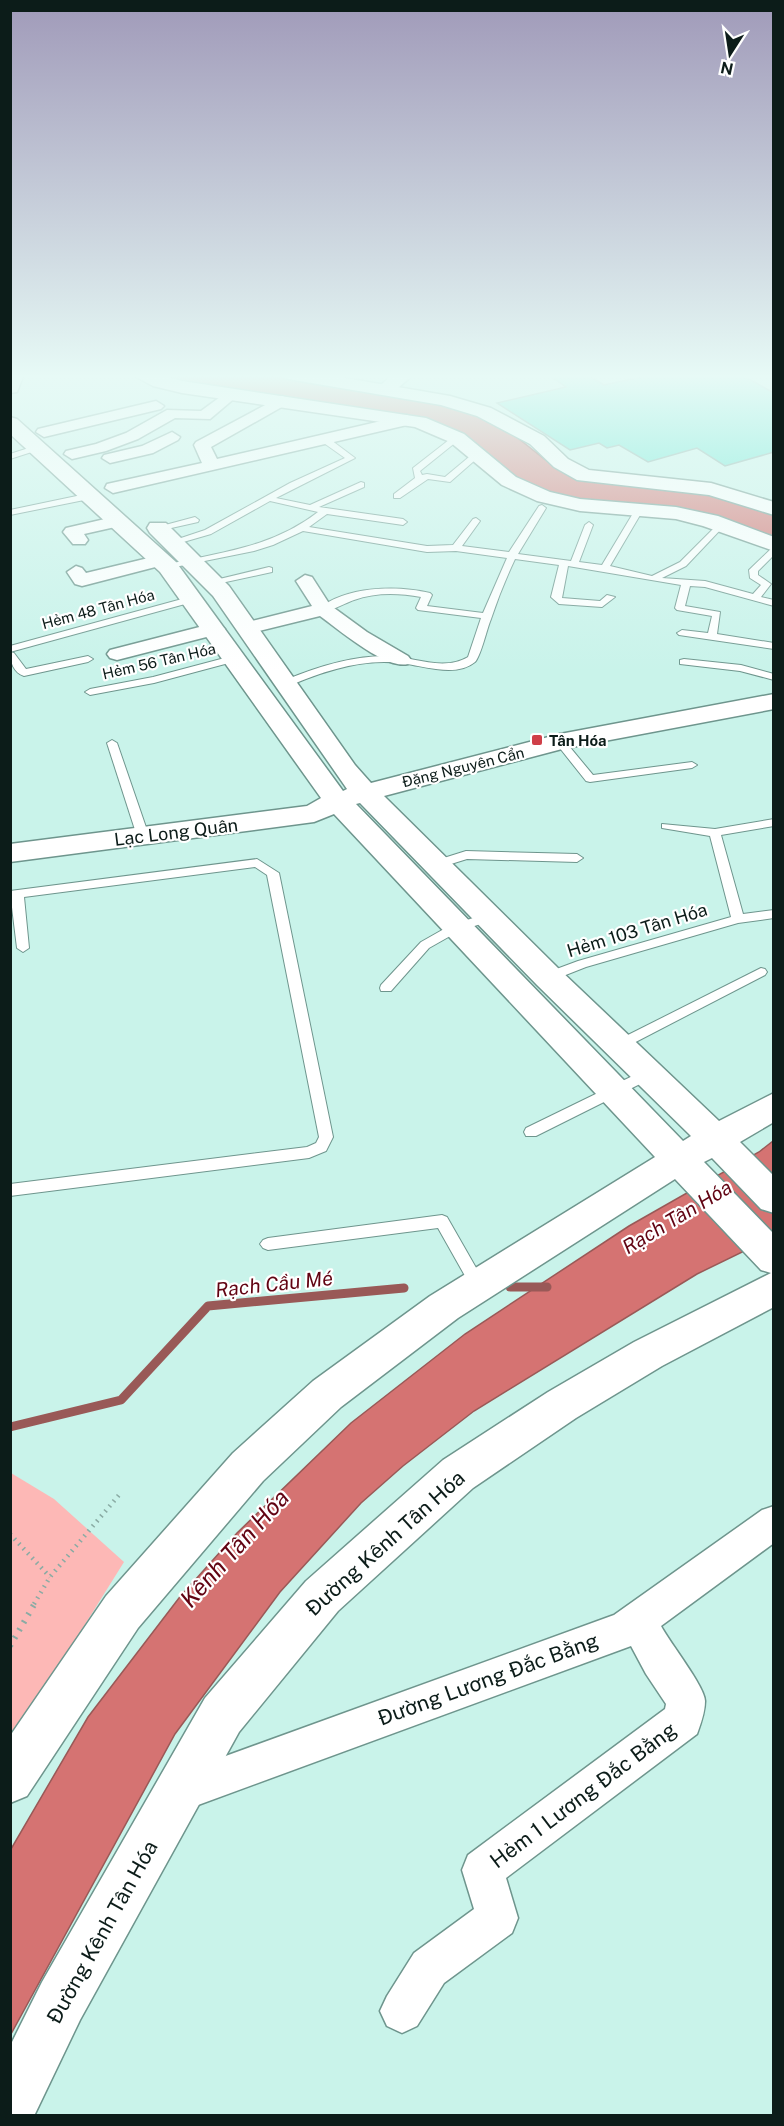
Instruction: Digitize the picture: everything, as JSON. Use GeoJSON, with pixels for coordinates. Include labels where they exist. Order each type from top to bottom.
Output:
{"type":"FeatureCollection","features":[{"type":"Feature","properties":{"kind":"main road"},"geometry":{"type":"LineString","coordinates":[[71,473],[91,496],[150,536],[194,561],[287,683],[345,770],[351,797],[435,865],[548,977],[621,1044],[774,1199]]}},
{"type":"Feature","properties":{"kind":"main road"},"geometry":{"type":"LineString","coordinates":[[96,473],[113,488],[150,536],[236,658],[455,928],[774,1259]]}},
{"type":"Feature","properties":{"kind":"main road"},"geometry":{"type":"LineString","coordinates":[[500,473],[509,481],[544,497],[580,505],[676,513],[720,525],[774,547]]}},
{"type":"Feature","properties":{"kind":"main road"},"geometry":{"type":"LineString","coordinates":[[579,473],[584,476],[652,477],[711,489],[774,509]]}},
{"type":"Feature","properties":{"kind":"main road","name":"Đặng Nguyên Cẩn"},"geometry":{"type":"LineString","coordinates":[[351,797],[560,742],[774,701]]}},
{"type":"Feature","properties":{"kind":"main road","name":"Lạc Long Quân"},"geometry":{"type":"LineString","coordinates":[[10,853],[314,814],[351,797]]}},
{"type":"Feature","properties":{"kind":"main road"},"geometry":{"type":"LineString","coordinates":[[10,1779],[122,1612],[248,1467],[327,1394],[444,1307],[478,1285],[723,1146],[774,1106]]}},
{"type":"Feature","properties":{"kind":"main road","name":"Đường Kênh Tân Hóa"},"geometry":{"type":"LineString","coordinates":[[10,2106],[61,2001],[222,1715],[322,1596],[458,1474],[562,1405],[648,1354],[774,1288]]}},
{"type":"Feature","properties":{"kind":"street"},"geometry":{"type":"LineString","coordinates":[[113,488],[177,473]]}},
{"type":"Feature","properties":{"kind":"street"},"geometry":{"type":"LineString","coordinates":[[72,532],[150,536],[82,580],[80,560],[72,532]]}},
{"type":"Feature","properties":{"kind":"street"},"geometry":{"type":"LineString","coordinates":[[305,581],[323,609],[401,660]]}},
{"type":"Feature","properties":{"kind":"street"},"geometry":{"type":"LineString","coordinates":[[247,628],[323,609]]}},
{"type":"Feature","properties":{"kind":"street"},"geometry":{"type":"LineString","coordinates":[[117,654],[215,629]]}},
{"type":"Feature","properties":{"kind":"street","name":"Đường Lương Đắc Bằng"},"geometry":{"type":"LineString","coordinates":[[179,1792],[625,1630],[774,1522]]}},
{"type":"Feature","properties":{"kind":"street","name":"Hẻm 1 Lương Đắc Bằng"},"geometry":{"type":"LineString","coordinates":[[402,2011],[429,1968],[497,1918],[483,1870],[682,1720],[686,1699],[659,1661],[638,1621]]}},
{"type":"Feature","properties":{"kind":"lane"},"geometry":{"type":"LineString","coordinates":[[150,536],[208,532],[318,473]]}},
{"type":"Feature","properties":{"kind":"lane"},"geometry":{"type":"LineString","coordinates":[[417,473],[419,479]]}},
{"type":"Feature","properties":{"kind":"lane"},"geometry":{"type":"LineString","coordinates":[[397,496],[419,479],[427,476],[447,480],[455,473]]}},
{"type":"Feature","properties":{"kind":"lane"},"geometry":{"type":"LineString","coordinates":[[310,508],[361,485]]}},
{"type":"Feature","properties":{"kind":"lane"},"geometry":{"type":"LineString","coordinates":[[10,513],[91,496]]}},
{"type":"Feature","properties":{"kind":"lane"},"geometry":{"type":"LineString","coordinates":[[270,499],[325,511],[403,522]]}},
{"type":"Feature","properties":{"kind":"lane"},"geometry":{"type":"LineString","coordinates":[[287,683],[313,671],[352,663],[401,660],[453,667],[465,665],[472,659],[486,616],[512,556],[527,526],[542,508]]}},
{"type":"Feature","properties":{"kind":"lane"},"geometry":{"type":"LineString","coordinates":[[605,568],[639,510]]}},
{"type":"Feature","properties":{"kind":"lane"},"geometry":{"type":"LineString","coordinates":[[194,561],[254,550],[305,529],[325,511]]}},
{"type":"Feature","properties":{"kind":"lane"},"geometry":{"type":"LineString","coordinates":[[150,536],[195,520]]}},
{"type":"Feature","properties":{"kind":"lane"},"geometry":{"type":"LineString","coordinates":[[456,548],[476,521]]}},
{"type":"Feature","properties":{"kind":"lane"},"geometry":{"type":"LineString","coordinates":[[589,525],[569,563],[555,597],[560,601],[602,604],[610,597]]}},
{"type":"Feature","properties":{"kind":"lane"},"geometry":{"type":"LineString","coordinates":[[653,579],[683,564],[720,525]]}},
{"type":"Feature","properties":{"kind":"lane"},"geometry":{"type":"LineString","coordinates":[[305,529],[427,549],[456,548],[605,568],[653,579],[686,584],[705,584],[774,603]]}},
{"type":"Feature","properties":{"kind":"lane"},"geometry":{"type":"LineString","coordinates":[[756,597],[766,584],[753,576],[754,570],[774,547]]}},
{"type":"Feature","properties":{"kind":"lane"},"geometry":{"type":"LineString","coordinates":[[212,582],[269,570]]}},
{"type":"Feature","properties":{"kind":"lane"},"geometry":{"type":"LineString","coordinates":[[686,584],[680,608],[717,614],[712,636]]}},
{"type":"Feature","properties":{"kind":"lane"},"geometry":{"type":"LineString","coordinates":[[323,609],[363,592],[404,591],[427,595],[421,608],[486,616]]}},
{"type":"Feature","properties":{"kind":"lane","name":"Hẻm 48 Tân Hóa"},"geometry":{"type":"LineString","coordinates":[[10,649],[193,599]]}},
{"type":"Feature","properties":{"kind":"lane"},"geometry":{"type":"LineString","coordinates":[[682,633],[774,646]]}},
{"type":"Feature","properties":{"kind":"lane"},"geometry":{"type":"LineString","coordinates":[[10,655],[24,673],[88,659]]}},
{"type":"Feature","properties":{"kind":"lane","name":"Hẻm 56 Tân Hóa"},"geometry":{"type":"LineString","coordinates":[[90,692],[154,680],[236,658]]}},
{"type":"Feature","properties":{"kind":"lane"},"geometry":{"type":"LineString","coordinates":[[684,662],[741,668],[774,677]]}},
{"type":"Feature","properties":{"kind":"lane"},"geometry":{"type":"LineString","coordinates":[[560,742],[590,779],[692,765]]}},
{"type":"Feature","properties":{"kind":"lane"},"geometry":{"type":"LineString","coordinates":[[112,743],[143,836]]}},
{"type":"Feature","properties":{"kind":"lane"},"geometry":{"type":"LineString","coordinates":[[666,826],[715,832],[774,822]]}},
{"type":"Feature","properties":{"kind":"lane"},"geometry":{"type":"LineString","coordinates":[[715,832],[738,919]]}},
{"type":"Feature","properties":{"kind":"lane"},"geometry":{"type":"LineString","coordinates":[[435,865],[466,855],[577,858]]}},
{"type":"Feature","properties":{"kind":"lane"},"geometry":{"type":"LineString","coordinates":[[10,1190],[309,1152],[321,1147],[326,1137],[273,873],[257,863],[14,894],[23,948]]}},
{"type":"Feature","properties":{"kind":"lane","name":"Hẻm 103 Tân Hóa"},"geometry":{"type":"LineString","coordinates":[[548,977],[582,964],[738,919],[774,914]]}},
{"type":"Feature","properties":{"kind":"lane"},"geometry":{"type":"LineString","coordinates":[[386,988],[425,945],[455,928],[489,917]]}},
{"type":"Feature","properties":{"kind":"lane"},"geometry":{"type":"LineString","coordinates":[[621,1044],[761,972]]}},
{"type":"Feature","properties":{"kind":"lane"},"geometry":{"type":"LineString","coordinates":[[531,1132],[611,1089],[649,1073]]}},
{"type":"Feature","properties":{"kind":"lane"},"geometry":{"type":"LineString","coordinates":[[268,1244],[442,1221],[478,1285]]}},
{"type":"Feature","properties":{"kind":"path"},"geometry":{"type":"LineString","coordinates":[[10,1646],[50,1577],[119,1495]]}},
{"type":"Feature","properties":{"kind":"path"},"geometry":{"type":"LineString","coordinates":[[10,1534],[50,1577]]}},
{"type":"Feature","properties":{"kind":"shaded area"},"geometry":{"type":"Polygon","coordinates":[[[11,1473],[54,1499],[124,1562],[11,1743],[11,1473]]]}},
{"type":"Feature","properties":{"kind":"water"},"geometry":{"type":"Polygon","coordinates":[[[510,473],[587,473],[687,487],[773,513],[773,540],[703,514],[560,497],[519,481],[510,473]]]}},
{"type":"Feature","properties":{"kind":"water"},"geometry":{"type":"Polygon","coordinates":[[[773,1141],[773,1237],[697,1274],[474,1411],[403,1466],[361,1503],[280,1592],[175,1734],[11,2034],[11,1849],[88,1717],[179,1598],[237,1533],[351,1423],[465,1334],[629,1226],[759,1152],[773,1141]]]}},
{"type":"Feature","properties":{"kind":"waterway","name":"Rạch Cầu Mé"},"geometry":{"type":"LineString","coordinates":[[510,1287],[547,1287]]}},
{"type":"Feature","properties":{"kind":"waterway","name":"Rạch Cầu Mé"},"geometry":{"type":"LineString","coordinates":[[10,1427],[121,1400],[208,1306],[404,1288]]}},
{"type":"Feature","properties":{"kind":"place","name":"Tân Hóa"},"geometry":{"type":"Point","coordinates":[537,740]}},
{"type":"Feature","properties":{"kind":"water label","name":"Rạch Tân Hóa"},"geometry":{"type":"Point","coordinates":[677,1217]}},
{"type":"Feature","properties":{"kind":"water label","name":"Kênh Tân Hóa"},"geometry":{"type":"Point","coordinates":[234,1548]}}]}
